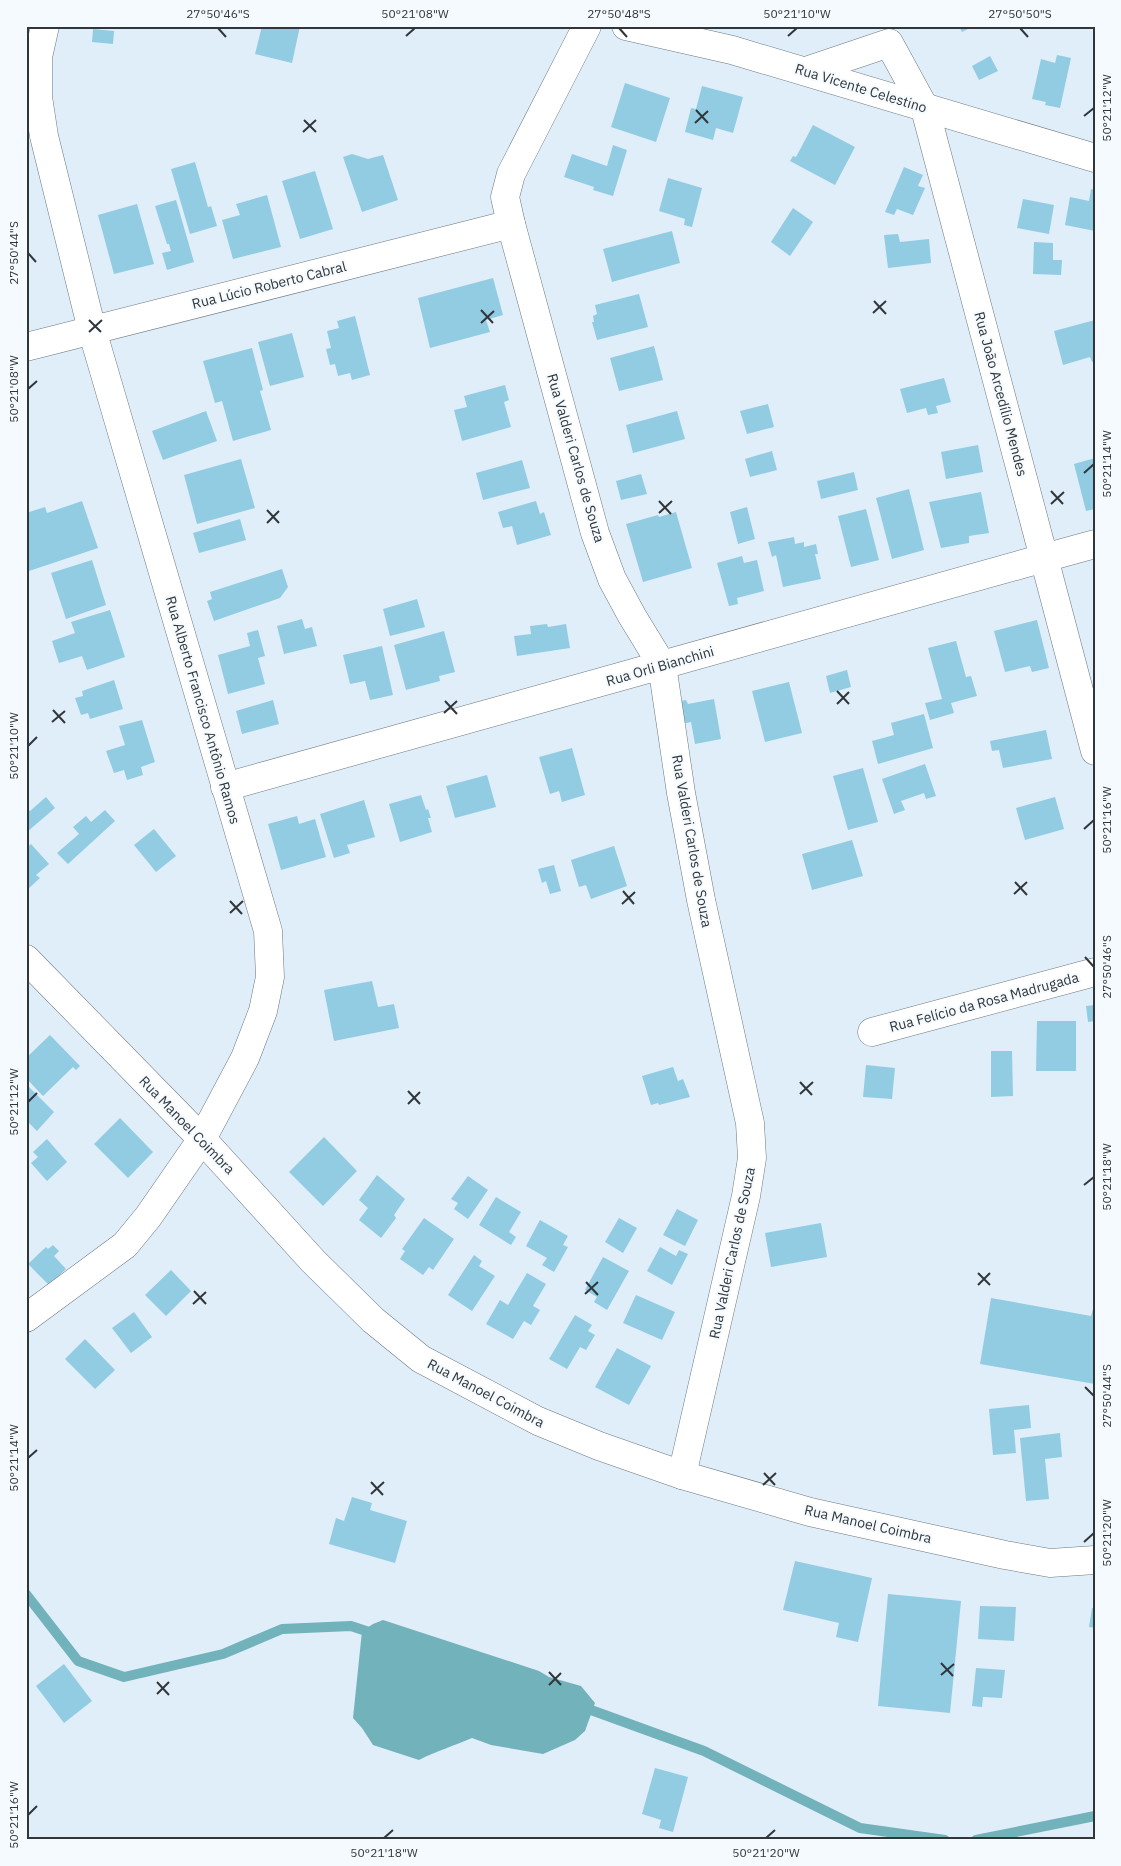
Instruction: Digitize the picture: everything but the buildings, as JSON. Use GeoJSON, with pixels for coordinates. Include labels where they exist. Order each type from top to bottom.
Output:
{"type":"FeatureCollection","features":[{"type":"Feature","properties":{"kind":"street","name":"Rua Alberto Francisco Antônio Ramos"},"geometry":{"type":"LineString","coordinates":[[26,1318],[125,1245],[148,1217],[202,1139],[245,1058],[263,1011],[270,977],[268,931],[92,330],[44,136],[38,97],[38,57],[45,26]]}},
{"type":"Feature","properties":{"kind":"street","name":"Rua Valderi Carlos de Souza"},"geometry":{"type":"LineString","coordinates":[[587,26],[511,174],[505,197],[595,533],[612,579],[662,665],[701,900],[750,1123],[752,1158],[746,1196],[682,1475]]}},
{"type":"Feature","properties":{"kind":"street","name":"Rua Vicente Celestino"},"geometry":{"type":"LineString","coordinates":[[626,26],[732,50],[1095,158]]}},
{"type":"Feature","properties":{"kind":"street","name":"Rua João Arcedílio Mendes"},"geometry":{"type":"LineString","coordinates":[[806,71],[888,44],[925,108],[1095,751]]}},
{"type":"Feature","properties":{"kind":"street","name":"Rua Lúcio Roberto Cabral"},"geometry":{"type":"LineString","coordinates":[[26,347],[511,224]]}},
{"type":"Feature","properties":{"kind":"street","name":"Rua Orli Bianchini"},"geometry":{"type":"LineString","coordinates":[[225,787],[1095,544]]}},
{"type":"Feature","properties":{"kind":"street","name":"Rua Manoel Coimbra"},"geometry":{"type":"LineString","coordinates":[[26,959],[202,1139],[313,1262],[373,1320],[421,1358],[538,1421],[599,1446],[682,1475],[810,1512],[1005,1555],[1050,1563],[1095,1560]]}},
{"type":"Feature","properties":{"kind":"street","name":"Rua Felício da Rosa Madrugada"},"geometry":{"type":"LineString","coordinates":[[872,1032],[1095,972]]}},
{"type":"Feature","properties":{"kind":"water"},"geometry":{"type":"Polygon","coordinates":[[[383,1620],[539,1671],[549,1677],[581,1686],[595,1703],[585,1731],[575,1740],[543,1754],[491,1745],[472,1738],[419,1760],[373,1745],[353,1718],[362,1631],[383,1620]]]}},
{"type":"Feature","properties":{"kind":"waterway"},"geometry":{"type":"LineString","coordinates":[[26,1594],[78,1661],[124,1677],[223,1654],[282,1629],[351,1626],[375,1634]]}},
{"type":"Feature","properties":{"kind":"waterway"},"geometry":{"type":"LineString","coordinates":[[580,1706],[704,1751],[860,1828],[945,1840]]}},
{"type":"Feature","properties":{"kind":"waterway"},"geometry":{"type":"LineString","coordinates":[[976,1840],[1095,1816]]}}]}
